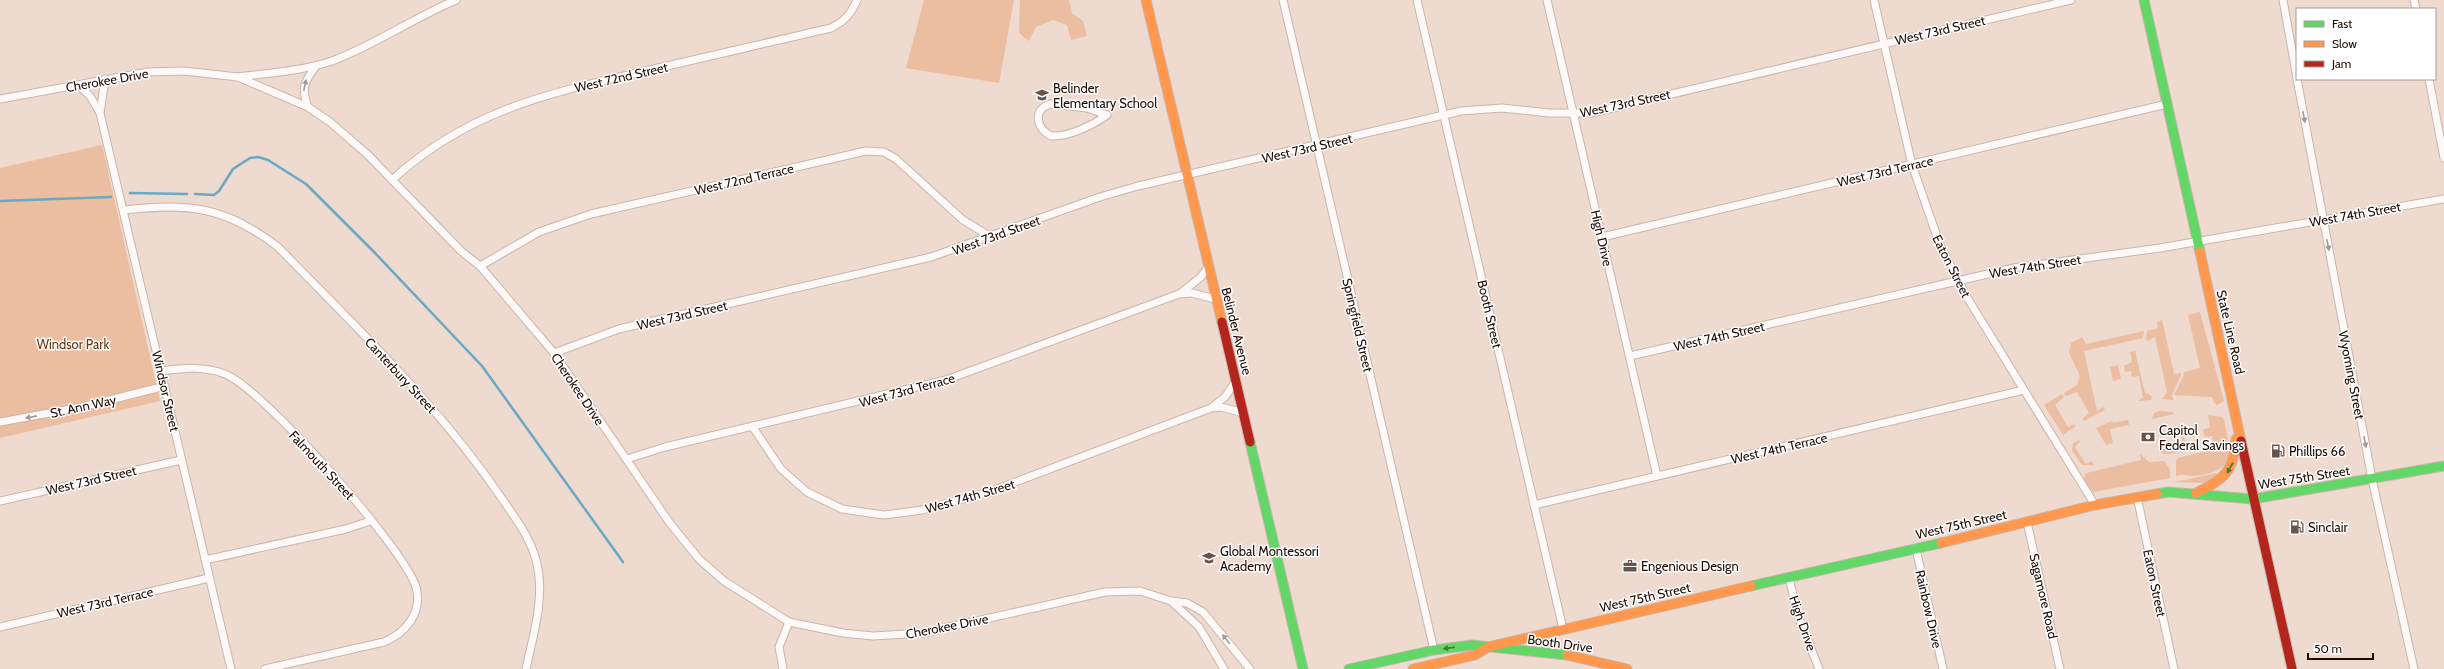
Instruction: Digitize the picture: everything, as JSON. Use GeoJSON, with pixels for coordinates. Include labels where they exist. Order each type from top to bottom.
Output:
{"type":"FeatureCollection","features":[{"type":"Feature","properties":{"kind":"main road","name":"Belinder Avenue"},"geometry":{"type":"LineString","coordinates":[[1146,0],[1303,669]]}},
{"type":"Feature","properties":{"kind":"main road","name":"State Line Road"},"geometry":{"type":"LineString","coordinates":[[2144,0],[2232,393],[2238,430],[2253,499],[2292,669]]}},
{"type":"Feature","properties":{"kind":"main road"},"geometry":{"type":"LineString","coordinates":[[2196,493],[2216,484],[2230,470],[2235,459],[2238,430]]}},
{"type":"Feature","properties":{"kind":"main road","name":"West 75th Street"},"geometry":{"type":"LineString","coordinates":[[1414,669],[1475,655],[1488,648],[1563,629],[1916,549],[2095,505],[2168,492],[2196,493],[2253,499],[2444,466]]}},
{"type":"Feature","properties":{"kind":"main road","name":"West 75th Street"},"geometry":{"type":"LineString","coordinates":[[1349,669],[1434,650],[1472,645],[1488,648]]}},
{"type":"Feature","properties":{"kind":"main road","name":"Booth Drive"},"geometry":{"type":"LineString","coordinates":[[1488,648],[1567,655],[1605,666],[1627,669]]}},
{"type":"Feature","properties":{"kind":"street"},"geometry":{"type":"LineString","coordinates":[[238,77],[316,66],[372,44],[424,14],[456,0]]}},
{"type":"Feature","properties":{"kind":"street","name":"West 72nd Street"},"geometry":{"type":"LineString","coordinates":[[392,180],[424,154],[448,138],[503,109],[558,91],[831,28],[840,23],[850,14],[857,0]]}},
{"type":"Feature","properties":{"kind":"street","name":"Springfield Street"},"geometry":{"type":"LineString","coordinates":[[1283,0],[1434,650]]}},
{"type":"Feature","properties":{"kind":"street","name":"Booth Street"},"geometry":{"type":"LineString","coordinates":[[1417,0],[1563,629]]}},
{"type":"Feature","properties":{"kind":"street","name":"High Drive"},"geometry":{"type":"LineString","coordinates":[[1547,0],[1657,476]]}},
{"type":"Feature","properties":{"kind":"street","name":"Eaton Street"},"geometry":{"type":"LineString","coordinates":[[1874,0],[1912,165],[1932,227],[1957,280],[2095,505]]}},
{"type":"Feature","properties":{"kind":"street","name":"West 73rd Street"},"geometry":{"type":"LineString","coordinates":[[554,353],[608,332],[931,257],[991,237],[1100,197],[1188,174],[1484,107],[1573,114],[1591,113],[2071,0]]}},
{"type":"Feature","properties":{"kind":"street","name":"Wyoming Street"},"geometry":{"type":"LineString","coordinates":[[2282,0],[2296,74]]}},
{"type":"Feature","properties":{"kind":"street"},"geometry":{"type":"LineString","coordinates":[[308,107],[303,94],[306,79],[316,66]]}},
{"type":"Feature","properties":{"kind":"street","name":"Cherokee Drive"},"geometry":{"type":"LineString","coordinates":[[0,100],[105,79],[162,71],[184,71],[238,77],[308,107],[356,144],[461,251],[480,266],[554,353],[669,522],[699,559],[724,581],[789,622],[843,633],[894,636],[930,632],[1105,592],[1140,591],[1171,601],[1187,603],[1203,612],[1250,669]]}},
{"type":"Feature","properties":{"kind":"street","name":"Windsor Street"},"geometry":{"type":"LineString","coordinates":[[100,113],[105,79]]}},
{"type":"Feature","properties":{"kind":"street","name":"Wyoming Street"},"geometry":{"type":"LineString","coordinates":[[2297,80],[2372,479],[2414,669]]}},
{"type":"Feature","properties":{"kind":"street"},"geometry":{"type":"LineString","coordinates":[[2429,80],[2444,158]]}},
{"type":"Feature","properties":{"kind":"street","name":"Windsor Street"},"geometry":{"type":"LineString","coordinates":[[78,85],[90,96],[100,113],[231,669]]}},
{"type":"Feature","properties":{"kind":"street"},"geometry":{"type":"LineString","coordinates":[[1051,104],[1086,108],[1107,115],[1090,125],[1055,136],[1042,130],[1038,120],[1041,109],[1051,104]]}},
{"type":"Feature","properties":{"kind":"street","name":"West 73rd Terrace"},"geometry":{"type":"LineString","coordinates":[[1602,237],[2167,104]]}},
{"type":"Feature","properties":{"kind":"street","name":"West 72nd Terrace"},"geometry":{"type":"LineString","coordinates":[[480,266],[539,232],[591,214],[866,151],[884,152],[896,159],[963,220],[991,237]]}},
{"type":"Feature","properties":{"kind":"street","name":"West 74th Street"},"geometry":{"type":"LineString","coordinates":[[1630,356],[2014,268],[2134,252],[2444,199]]}},
{"type":"Feature","properties":{"kind":"street","name":"Canterbury Street"},"geometry":{"type":"LineString","coordinates":[[124,210],[161,206],[203,209],[222,214],[258,231],[278,247],[446,423],[474,459],[524,531],[532,548],[537,564],[540,584],[538,606],[526,669]]}},
{"type":"Feature","properties":{"kind":"street","name":"West 73rd Terrace"},"geometry":{"type":"LineString","coordinates":[[627,459],[752,426],[946,380],[1179,294],[1201,277],[1208,267]]}},
{"type":"Feature","properties":{"kind":"street","name":"West 73rd Terrace"},"geometry":{"type":"LineString","coordinates":[[1179,294],[1198,294],[1216,299]]}},
{"type":"Feature","properties":{"kind":"street","name":"Falmouth Street"},"geometry":{"type":"LineString","coordinates":[[162,372],[198,368],[225,374],[238,381],[252,392],[322,463],[370,520],[411,577],[416,588],[418,601],[414,615],[406,628],[396,637],[384,642],[265,669]]}},
{"type":"Feature","properties":{"kind":"street","name":"West 74th Street"},"geometry":{"type":"LineString","coordinates":[[1211,408],[1225,396],[1236,381]]}},
{"type":"Feature","properties":{"kind":"street","name":"St. Ann Way"},"geometry":{"type":"LineString","coordinates":[[0,422],[88,405],[165,386]]}},
{"type":"Feature","properties":{"kind":"street","name":"West 74th Terrace"},"geometry":{"type":"LineString","coordinates":[[1534,505],[2024,390]]}},
{"type":"Feature","properties":{"kind":"street","name":"West 74th Street"},"geometry":{"type":"LineString","coordinates":[[752,426],[781,469],[807,492],[842,509],[884,516],[922,510],[989,492],[1211,408],[1221,407],[1244,413]]}},
{"type":"Feature","properties":{"kind":"street","name":"West 73rd Street"},"geometry":{"type":"LineString","coordinates":[[0,501],[181,460]]}},
{"type":"Feature","properties":{"kind":"street","name":"Eaton Street"},"geometry":{"type":"LineString","coordinates":[[2137,497],[2174,669]]}},
{"type":"Feature","properties":{"kind":"street"},"geometry":{"type":"LineString","coordinates":[[206,560],[346,529],[370,520]]}},
{"type":"Feature","properties":{"kind":"street","name":"Sagamore Road"},"geometry":{"type":"LineString","coordinates":[[2027,522],[2060,669]]}},
{"type":"Feature","properties":{"kind":"street","name":"Rainbow Drive"},"geometry":{"type":"LineString","coordinates":[[1916,549],[1943,669]]}},
{"type":"Feature","properties":{"kind":"street","name":"High Drive"},"geometry":{"type":"LineString","coordinates":[[1789,577],[1797,613],[1819,669]]}},
{"type":"Feature","properties":{"kind":"street","name":"West 73rd Terrace"},"geometry":{"type":"LineString","coordinates":[[0,627],[209,578]]}},
{"type":"Feature","properties":{"kind":"street","name":"Cherokee Drive"},"geometry":{"type":"LineString","coordinates":[[1171,601],[1199,627],[1224,669]]}},
{"type":"Feature","properties":{"kind":"street"},"geometry":{"type":"LineString","coordinates":[[783,669],[779,646],[789,622]]}},
{"type":"Feature","properties":{"kind":"green space"},"geometry":{"type":"Polygon","coordinates":[[[924,0],[1014,0],[999,83],[906,68],[924,0]]]}},
{"type":"Feature","properties":{"kind":"green space"},"geometry":{"type":"Polygon","coordinates":[[[1020,0],[1069,0],[1072,13],[1083,21],[1087,36],[1071,40],[1067,25],[1053,20],[1036,27],[1029,41],[1019,33],[1020,0]]]}},
{"type":"Feature","properties":{"kind":"green space","name":"Windsor Park"},"geometry":{"type":"Polygon","coordinates":[[[102,145],[160,401],[0,438],[0,168],[102,145]]]}},
{"type":"Feature","properties":{"kind":"green space"},"geometry":{"type":"Polygon","coordinates":[[[2200,312],[2224,401],[2217,405],[2214,403],[2212,397],[2174,395],[2184,372],[2200,368],[2188,315],[2200,312]]]}},
{"type":"Feature","properties":{"kind":"green space"},"geometry":{"type":"Polygon","coordinates":[[[2162,320],[2174,374],[2181,373],[2172,395],[2173,400],[2162,399],[2167,392],[2155,337],[2148,341],[2146,340],[2147,331],[2158,328],[2157,322],[2162,320]]]}},
{"type":"Feature","properties":{"kind":"green space"},"geometry":{"type":"Polygon","coordinates":[[[2144,331],[2143,338],[2084,351],[2097,411],[2103,407],[2105,410],[2084,421],[2083,418],[2089,413],[2077,392],[2066,396],[2064,393],[2077,385],[2080,376],[2069,353],[2071,343],[2082,337],[2086,344],[2144,331]]]}},
{"type":"Feature","properties":{"kind":"green space"},"geometry":{"type":"Polygon","coordinates":[[[2135,351],[2145,393],[2152,396],[2151,400],[2138,401],[2143,398],[2139,376],[2132,377],[2131,371],[2125,372],[2124,366],[2132,362],[2130,352],[2135,351]]]}},
{"type":"Feature","properties":{"kind":"green space"},"geometry":{"type":"Polygon","coordinates":[[[2118,365],[2121,379],[2113,381],[2110,367],[2118,365]]]}},
{"type":"Feature","properties":{"kind":"green space"},"geometry":{"type":"Polygon","coordinates":[[[2062,394],[2064,397],[2055,405],[2068,427],[2074,424],[2076,426],[2063,435],[2044,405],[2062,394]]]}},
{"type":"Feature","properties":{"kind":"green space"},"geometry":{"type":"Polygon","coordinates":[[[2159,411],[2173,412],[2174,414],[2152,419],[2154,413],[2159,411]]]}},
{"type":"Feature","properties":{"kind":"green space"},"geometry":{"type":"Polygon","coordinates":[[[2208,415],[2222,417],[2224,420],[2229,451],[2224,465],[2208,474],[2176,476],[2176,461],[2178,458],[2215,449],[2212,436],[2205,437],[2203,430],[2210,427],[2208,415]]]}},
{"type":"Feature","properties":{"kind":"green space"},"geometry":{"type":"Polygon","coordinates":[[[2128,420],[2129,425],[2110,429],[2113,443],[2106,445],[2096,428],[2112,421],[2113,423],[2128,420]]]}},
{"type":"Feature","properties":{"kind":"green space"},"geometry":{"type":"Polygon","coordinates":[[[2181,425],[2187,450],[2164,454],[2158,450],[2183,444],[2178,426],[2181,425]]]}},
{"type":"Feature","properties":{"kind":"green space"},"geometry":{"type":"Polygon","coordinates":[[[2079,440],[2080,442],[2075,447],[2086,464],[2092,461],[2094,465],[2082,465],[2072,450],[2073,443],[2079,440]]]}},
{"type":"Feature","properties":{"kind":"green space"},"geometry":{"type":"Polygon","coordinates":[[[2140,454],[2149,462],[2164,461],[2170,469],[2170,478],[2093,492],[2084,480],[2085,474],[2090,472],[2141,460],[2140,454]]]}},
{"type":"Feature","properties":{"kind":"green space"},"geometry":{"type":"Polygon","coordinates":[[[2216,473],[2218,476],[2204,483],[2175,482],[2216,473]]]}},
{"type":"Feature","properties":{"kind":"waterway"},"geometry":{"type":"LineString","coordinates":[[195,194],[214,195],[219,191],[233,169],[250,158],[258,157],[268,160],[306,184],[375,253],[482,366],[623,562]]}},
{"type":"Feature","properties":{"kind":"waterway"},"geometry":{"type":"LineString","coordinates":[[130,193],[187,194]]}},
{"type":"Feature","properties":{"kind":"waterway"},"geometry":{"type":"LineString","coordinates":[[0,201],[111,197]]}},
{"type":"Feature","properties":{"kind":"traffic: fast"},"geometry":{"type":"LineString","coordinates":[[2144,0],[2200,252]]}},
{"type":"Feature","properties":{"kind":"traffic: fast"},"geometry":{"type":"LineString","coordinates":[[1250,442],[1303,669]]}},
{"type":"Feature","properties":{"kind":"traffic: fast"},"geometry":{"type":"LineString","coordinates":[[2157,494],[2168,492],[2253,499],[2444,466]]}},
{"type":"Feature","properties":{"kind":"traffic: fast"},"geometry":{"type":"LineString","coordinates":[[1751,586],[1941,543]]}},
{"type":"Feature","properties":{"kind":"traffic: fast"},"geometry":{"type":"LineString","coordinates":[[1349,669],[1434,650],[1472,645],[1567,655]]}},
{"type":"Feature","properties":{"kind":"traffic: slow"},"geometry":{"type":"LineString","coordinates":[[1146,0],[1222,322]]}},
{"type":"Feature","properties":{"kind":"traffic: slow"},"geometry":{"type":"LineString","coordinates":[[2200,252],[2241,441]]}},
{"type":"Feature","properties":{"kind":"traffic: slow"},"geometry":{"type":"LineString","coordinates":[[2196,493],[2214,484],[2226,473],[2233,459],[2236,439]]}},
{"type":"Feature","properties":{"kind":"traffic: slow"},"geometry":{"type":"LineString","coordinates":[[1941,543],[2095,505],[2157,494]]}},
{"type":"Feature","properties":{"kind":"traffic: slow"},"geometry":{"type":"LineString","coordinates":[[1413,669],[1475,655],[1488,647],[1751,586]]}},
{"type":"Feature","properties":{"kind":"traffic: slow"},"geometry":{"type":"LineString","coordinates":[[1567,655],[1627,669]]}},
{"type":"Feature","properties":{"kind":"traffic: jam"},"geometry":{"type":"LineString","coordinates":[[1222,322],[1250,442]]}},
{"type":"Feature","properties":{"kind":"traffic: jam"},"geometry":{"type":"LineString","coordinates":[[2241,441],[2292,669]]}},
{"type":"Feature","properties":{"kind":"place","name":"Belinder Elementary School"},"geometry":{"type":"Point","coordinates":[1042,95]}},
{"type":"Feature","properties":{"kind":"place","name":"Capitol Federal Savings"},"geometry":{"type":"Point","coordinates":[2148,437]}},
{"type":"Feature","properties":{"kind":"place","name":"Phillips 66"},"geometry":{"type":"Point","coordinates":[2278,451]}},
{"type":"Feature","properties":{"kind":"place","name":"Sinclair"},"geometry":{"type":"Point","coordinates":[2297,527]}},
{"type":"Feature","properties":{"kind":"place","name":"Global Montessori Academy"},"geometry":{"type":"Point","coordinates":[1209,558]}},
{"type":"Feature","properties":{"kind":"place","name":"Engenious Design"},"geometry":{"type":"Point","coordinates":[1630,566]}}]}
